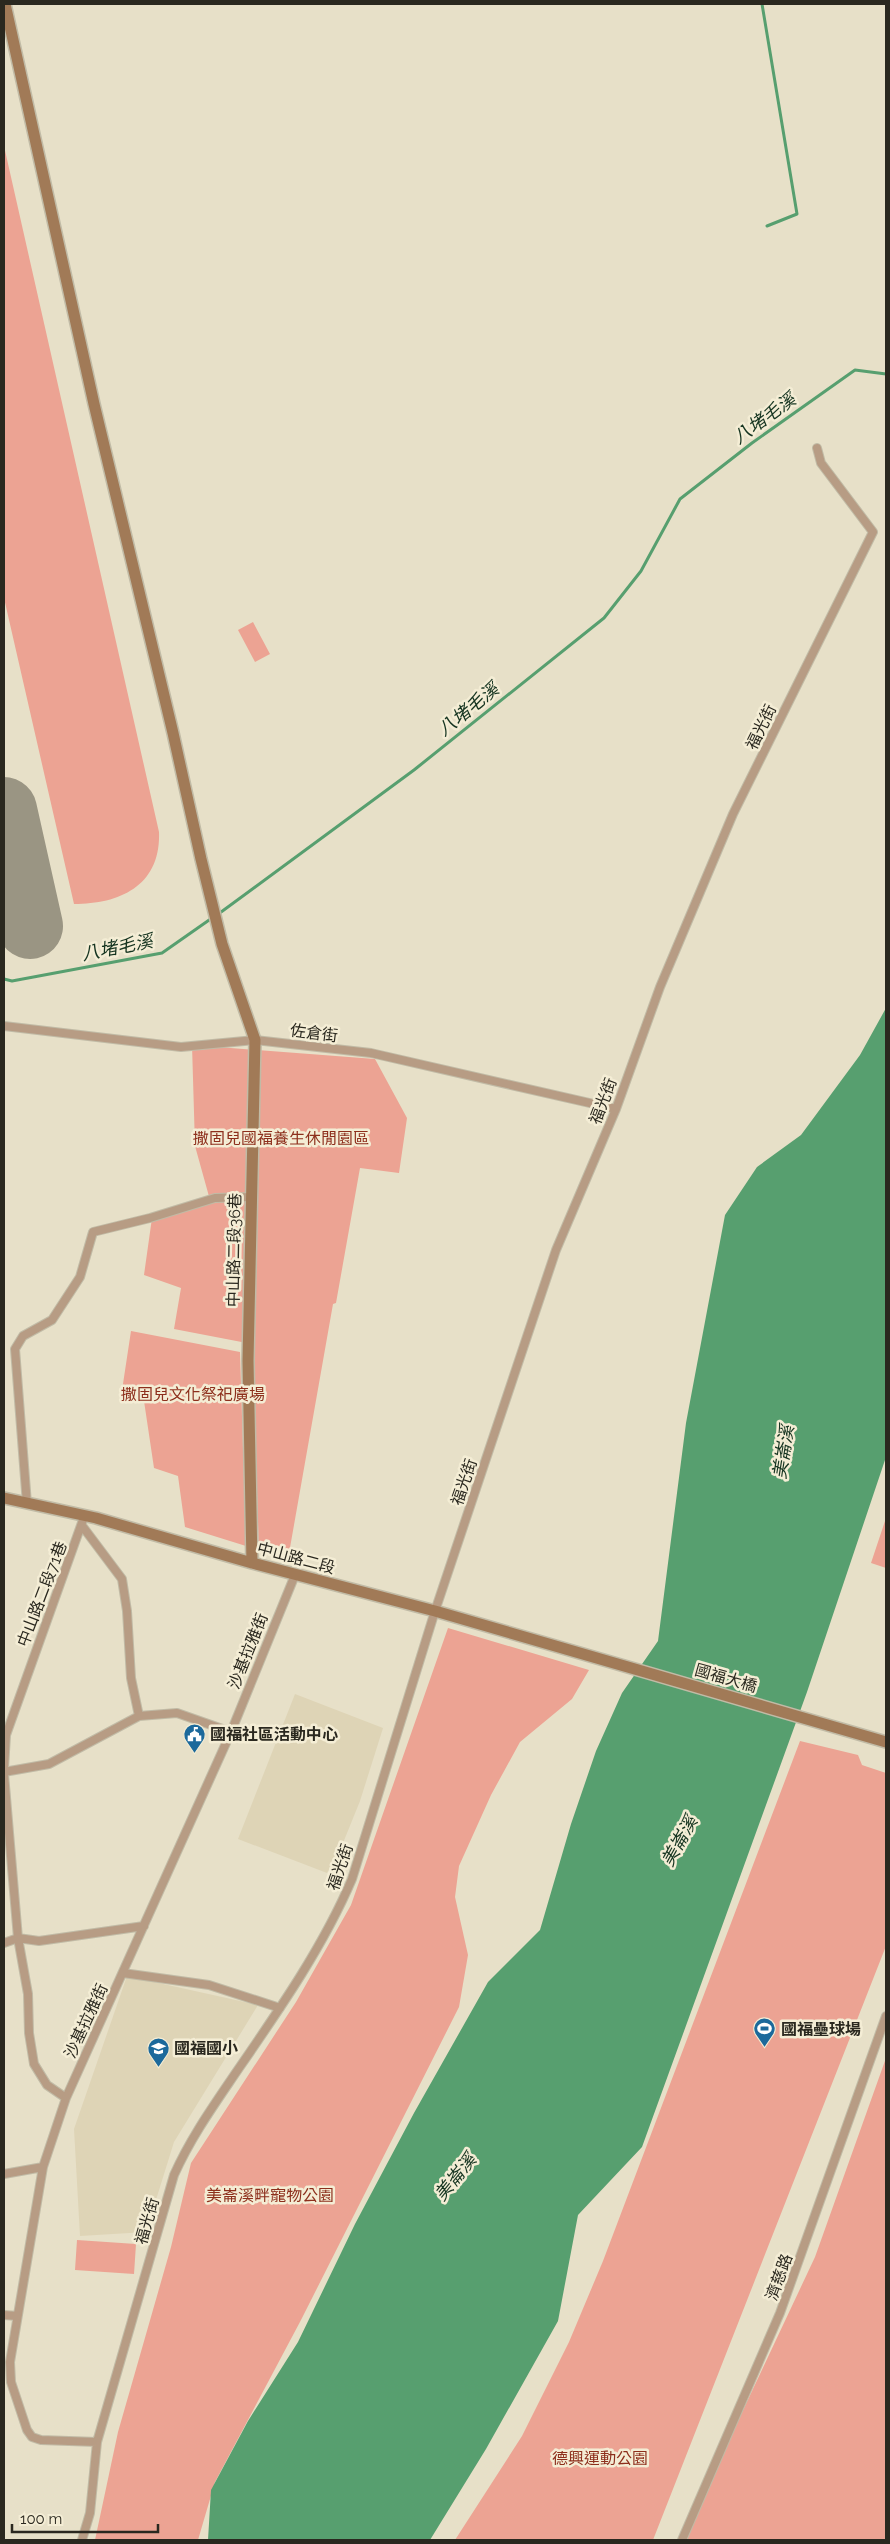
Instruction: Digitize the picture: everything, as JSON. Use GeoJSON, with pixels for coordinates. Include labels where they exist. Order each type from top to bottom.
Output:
{"type":"FeatureCollection","features":[{"type":"Feature","properties":{"kind":"street","name":"中山路二段36巷"},"geometry":{"type":"LineString","coordinates":[[5,4],[94,404],[222,944],[255,1040],[248,1361],[252,1563]]}},
{"type":"Feature","properties":{"kind":"street","name":"福光街"},"geometry":{"type":"LineString","coordinates":[[82,2540],[90,2513],[97,2442],[174,2174],[187,2145],[280,2008],[335,1919],[352,1879],[435,1611],[556,1250],[616,1109],[660,987],[733,814],[873,532],[821,463],[817,448]]}},
{"type":"Feature","properties":{"kind":"street","name":"佐倉街"},"geometry":{"type":"LineString","coordinates":[[4,1026],[181,1047],[255,1040],[371,1053],[616,1109]]}},
{"type":"Feature","properties":{"kind":"street"},"geometry":{"type":"LineString","coordinates":[[27,1504],[15,1349],[23,1336],[52,1320],[80,1277],[93,1232],[150,1218],[214,1198],[252,1196]]}},
{"type":"Feature","properties":{"kind":"street","name":"中山路二段"},"geometry":{"type":"LineString","coordinates":[[4,1498],[84,1522],[96,1518],[252,1563],[435,1611],[579,1653]]}},
{"type":"Feature","properties":{"kind":"street"},"geometry":{"type":"LineString","coordinates":[[84,1522],[122,1579],[127,1611],[131,1678],[139,1716]]}},
{"type":"Feature","properties":{"kind":"street","name":"中山路二段71巷"},"geometry":{"type":"LineString","coordinates":[[66,2098],[47,2085],[34,2064],[29,2033],[28,1994],[18,1938],[4,1771],[6,1735],[28,1670],[84,1522]]}},
{"type":"Feature","properties":{"kind":"street","name":"沙基拉雅街"},"geometry":{"type":"LineString","coordinates":[[97,2442],[40,2440],[32,2437],[27,2430],[11,2382],[10,2362],[43,2167],[66,2098],[231,1732],[296,1575]]}},
{"type":"Feature","properties":{"kind":"street","name":"國福大橋"},"geometry":{"type":"LineString","coordinates":[[579,1653],[886,1742]]}},
{"type":"Feature","properties":{"kind":"street"},"geometry":{"type":"LineString","coordinates":[[4,1771],[49,1764],[139,1716],[182,1714],[231,1732]]}},
{"type":"Feature","properties":{"kind":"street"},"geometry":{"type":"LineString","coordinates":[[4,1943],[18,1938],[39,1942],[144,1926]]}},
{"type":"Feature","properties":{"kind":"street"},"geometry":{"type":"LineString","coordinates":[[123,1972],[209,1985],[280,2008]]}},
{"type":"Feature","properties":{"kind":"street","name":"濟慈路"},"geometry":{"type":"LineString","coordinates":[[682,2540],[780,2313],[886,2016]]}},
{"type":"Feature","properties":{"kind":"street"},"geometry":{"type":"LineString","coordinates":[[4,2174],[43,2167]]}},
{"type":"Feature","properties":{"kind":"street"},"geometry":{"type":"LineString","coordinates":[[4,2315],[17,2316]]}},
{"type":"Feature","properties":{"kind":"shaded area"},"geometry":{"type":"Polygon","coordinates":[[[295,1694],[383,1728],[384,1725],[360,1801],[343,1843],[327,1873],[238,1839],[295,1694]]]}},
{"type":"Feature","properties":{"kind":"shaded area","name":"國福國小"},"geometry":{"type":"Polygon","coordinates":[[[127,1976],[258,2005],[174,2142],[146,2232],[80,2236],[74,2129],[127,1976]]]}},
{"type":"Feature","properties":{"kind":"green space"},"geometry":{"type":"Polygon","coordinates":[[[4,146],[159,832],[158,850],[153,866],[145,878],[135,888],[122,895],[91,903],[74,904],[4,598],[4,146]]]}},
{"type":"Feature","properties":{"kind":"green space"},"geometry":{"type":"Polygon","coordinates":[[[253,622],[270,654],[255,662],[238,630],[253,622]]]}},
{"type":"Feature","properties":{"kind":"green space","name":"撒固兒國福養生休閒園區"},"geometry":{"type":"Polygon","coordinates":[[[192,1045],[375,1059],[407,1118],[399,1173],[360,1168],[336,1303],[333,1304],[288,1559],[259,1551],[252,1344],[174,1329],[181,1288],[144,1275],[152,1218],[210,1200],[195,1146],[192,1045]]]}},
{"type":"Feature","properties":{"kind":"green space","name":"撒固兒文化祭祀廣場"},"geometry":{"type":"Polygon","coordinates":[[[131,1331],[240,1352],[246,1546],[185,1527],[178,1476],[154,1468],[144,1401],[121,1397],[131,1331]]]}},
{"type":"Feature","properties":{"kind":"green space"},"geometry":{"type":"Polygon","coordinates":[[[886,1518],[886,1568],[871,1563],[886,1518]]]}},
{"type":"Feature","properties":{"kind":"green space","name":"美崙溪畔寵物公園"},"geometry":{"type":"Polygon","coordinates":[[[448,1628],[589,1670],[572,1699],[520,1742],[491,1795],[459,1866],[455,1897],[468,1955],[459,2007],[301,2320],[215,2482],[198,2540],[95,2540],[118,2432],[171,2247],[191,2163],[296,2002],[351,1905],[448,1628]]]}},
{"type":"Feature","properties":{"kind":"green space","name":"德興運動公園"},"geometry":{"type":"Polygon","coordinates":[[[800,1741],[858,1755],[862,1765],[886,1773],[886,1946],[653,2540],[455,2540],[522,2436],[569,2342],[603,2261],[800,1741]]]}},
{"type":"Feature","properties":{"kind":"green space"},"geometry":{"type":"Polygon","coordinates":[[[886,2058],[886,2540],[682,2540],[815,2257],[886,2058]]]}},
{"type":"Feature","properties":{"kind":"green space"},"geometry":{"type":"Polygon","coordinates":[[[77,2240],[136,2244],[134,2274],[75,2270],[77,2240]]]}},
{"type":"Feature","properties":{"kind":"water","name":"美崙溪"},"geometry":{"type":"Polygon","coordinates":[[[886,1008],[886,1457],[807,1692],[642,2147],[578,2215],[558,2321],[486,2449],[430,2540],[208,2540],[211,2490],[248,2421],[298,2342],[355,2224],[414,2113],[488,1982],[540,1930],[571,1824],[596,1751],[622,1693],[658,1641],[686,1423],[725,1215],[757,1167],[801,1135],[860,1055],[886,1008]]]}},
{"type":"Feature","properties":{"kind":"waterway"},"geometry":{"type":"LineString","coordinates":[[762,4],[797,214],[767,226]]}},
{"type":"Feature","properties":{"kind":"waterway","name":"八堵毛溪"},"geometry":{"type":"LineString","coordinates":[[217,915],[414,770],[604,618],[641,571],[680,499],[752,443],[855,370],[886,374]]}},
{"type":"Feature","properties":{"kind":"waterway","name":"八堵毛溪"},"geometry":{"type":"LineString","coordinates":[[4,979],[12,981],[162,953],[212,918]]}},
{"type":"Feature","properties":{"kind":"runway"},"geometry":{"type":"LineString","coordinates":[[4,810],[30,926]]}},
{"type":"Feature","properties":{"kind":"place","name":"國福社區活動中心"},"geometry":{"type":"Point","coordinates":[194,1753]}},
{"type":"Feature","properties":{"kind":"place","name":"國福壘球場"},"geometry":{"type":"Point","coordinates":[765,2048]}},
{"type":"Feature","properties":{"kind":"place","name":"國福國小"},"geometry":{"type":"Point","coordinates":[158,2067]}}]}
